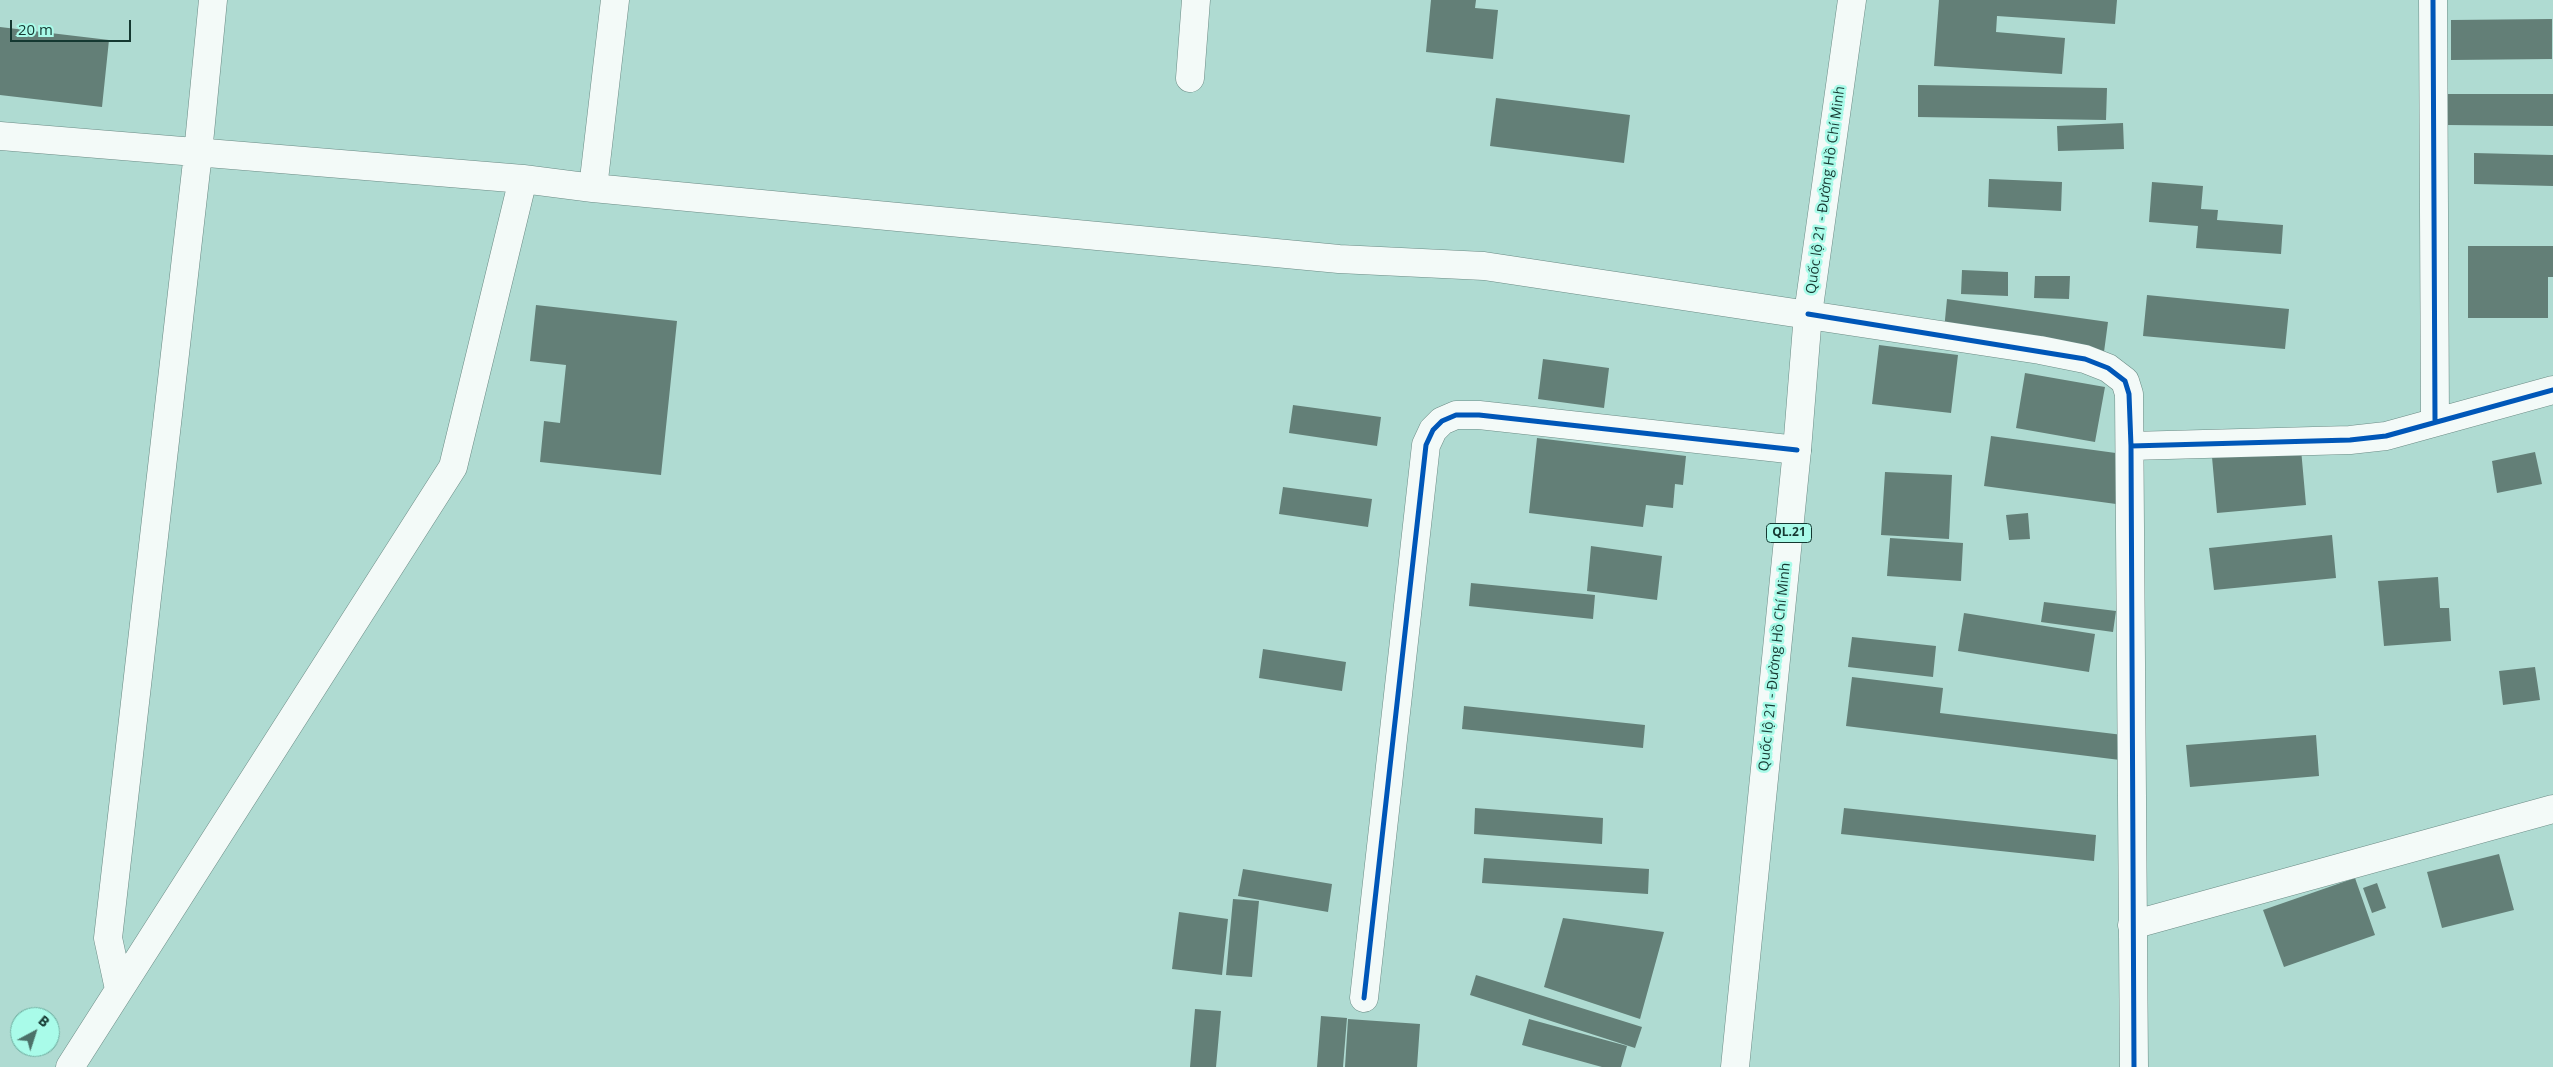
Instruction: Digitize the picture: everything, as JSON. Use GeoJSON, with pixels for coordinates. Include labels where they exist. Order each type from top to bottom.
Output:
{"type":"FeatureCollection","features":[{"type":"Feature","properties":{"kind":"main road"},"geometry":{"type":"LineString","coordinates":[[119,989],[108,938],[198,152],[213,0]]}},
{"type":"Feature","properties":{"kind":"main road"},"geometry":{"type":"LineString","coordinates":[[593,188],[615,0]]}},
{"type":"Feature","properties":{"kind":"main road"},"geometry":{"type":"LineString","coordinates":[[1190,78],[1196,0]]}},
{"type":"Feature","properties":{"kind":"main road","name":"Quốc lộ 21 - Đường Hồ Chí Minh"},"geometry":{"type":"LineString","coordinates":[[1735,1067],[1797,450],[1808,314],[1852,0]]}},
{"type":"Feature","properties":{"kind":"main road"},"geometry":{"type":"LineString","coordinates":[[2433,0],[2435,421]]}},
{"type":"Feature","properties":{"kind":"main road"},"geometry":{"type":"LineString","coordinates":[[0,136],[523,179],[593,188],[1339,259],[1484,266],[2040,350],[2085,359],[2108,368],[2120,376],[2127,387],[2131,446],[2134,1067]]}},
{"type":"Feature","properties":{"kind":"main road"},"geometry":{"type":"LineString","coordinates":[[70,1067],[453,467],[523,179]]}},
{"type":"Feature","properties":{"kind":"main road"},"geometry":{"type":"LineString","coordinates":[[2131,446],[2350,440],[2386,436],[2553,390]]}},
{"type":"Feature","properties":{"kind":"main road"},"geometry":{"type":"LineString","coordinates":[[1364,998],[1426,445],[1433,430],[1442,421],[1456,415],[1479,415],[1797,450]]}},
{"type":"Feature","properties":{"kind":"main road"},"geometry":{"type":"LineString","coordinates":[[2132,925],[2553,809]]}},
{"type":"Feature","properties":{"kind":"building"},"geometry":{"type":"Polygon","coordinates":[[[1431,0],[1476,0],[1475,8],[1498,10],[1493,59],[1426,52],[1431,0]]]}},
{"type":"Feature","properties":{"kind":"building"},"geometry":{"type":"Polygon","coordinates":[[[1939,0],[2117,0],[2115,24],[1997,16],[1996,32],[2065,38],[2062,74],[1934,66],[1939,0]]]}},
{"type":"Feature","properties":{"kind":"building"},"geometry":{"type":"Polygon","coordinates":[[[2552,19],[2552,59],[2451,60],[2451,20],[2552,19]]]}},
{"type":"Feature","properties":{"kind":"building"},"geometry":{"type":"Polygon","coordinates":[[[0,27],[109,40],[102,107],[0,95],[0,27]]]}},
{"type":"Feature","properties":{"kind":"building"},"geometry":{"type":"Polygon","coordinates":[[[1918,85],[2107,88],[2106,120],[1918,117],[1918,85]]]}},
{"type":"Feature","properties":{"kind":"building"},"geometry":{"type":"Polygon","coordinates":[[[2447,94],[2553,94],[2553,126],[2447,125],[2447,94]]]}},
{"type":"Feature","properties":{"kind":"building"},"geometry":{"type":"Polygon","coordinates":[[[1496,98],[1630,115],[1624,163],[1490,146],[1496,98]]]}},
{"type":"Feature","properties":{"kind":"building"},"geometry":{"type":"Polygon","coordinates":[[[2123,123],[2124,149],[2058,151],[2057,126],[2123,123]]]}},
{"type":"Feature","properties":{"kind":"building"},"geometry":{"type":"Polygon","coordinates":[[[2474,153],[2553,155],[2553,186],[2474,184],[2474,153]]]}},
{"type":"Feature","properties":{"kind":"building"},"geometry":{"type":"Polygon","coordinates":[[[1989,179],[2062,182],[2061,211],[1988,207],[1989,179]]]}},
{"type":"Feature","properties":{"kind":"building"},"geometry":{"type":"Polygon","coordinates":[[[2152,182],[2203,186],[2201,209],[2218,210],[2217,220],[2283,225],[2281,254],[2196,248],[2198,226],[2149,222],[2152,182]]]}},
{"type":"Feature","properties":{"kind":"building"},"geometry":{"type":"Polygon","coordinates":[[[2468,246],[2553,246],[2553,277],[2548,277],[2548,318],[2468,318],[2468,246]]]}},
{"type":"Feature","properties":{"kind":"building"},"geometry":{"type":"Polygon","coordinates":[[[1962,270],[2008,272],[2008,296],[1961,294],[1962,270]]]}},
{"type":"Feature","properties":{"kind":"building"},"geometry":{"type":"Polygon","coordinates":[[[2035,276],[2070,276],[2069,299],[2034,298],[2035,276]]]}},
{"type":"Feature","properties":{"kind":"building"},"geometry":{"type":"Polygon","coordinates":[[[2147,295],[2289,309],[2285,349],[2143,336],[2147,295]]]}},
{"type":"Feature","properties":{"kind":"building"},"geometry":{"type":"Polygon","coordinates":[[[1947,299],[2108,322],[2104,352],[1944,330],[1947,299]]]}},
{"type":"Feature","properties":{"kind":"building"},"geometry":{"type":"Polygon","coordinates":[[[536,305],[677,321],[661,475],[540,462],[544,421],[560,423],[566,365],[530,361],[536,305]]]}},
{"type":"Feature","properties":{"kind":"building"},"geometry":{"type":"Polygon","coordinates":[[[1879,345],[1958,355],[1951,413],[1872,404],[1879,345]]]}},
{"type":"Feature","properties":{"kind":"building"},"geometry":{"type":"Polygon","coordinates":[[[1543,359],[1609,368],[1604,408],[1538,399],[1543,359]]]}},
{"type":"Feature","properties":{"kind":"building"},"geometry":{"type":"Polygon","coordinates":[[[2025,373],[2105,387],[2095,442],[2016,428],[2025,373]]]}},
{"type":"Feature","properties":{"kind":"building"},"geometry":{"type":"Polygon","coordinates":[[[1293,405],[1381,417],[1377,446],[1289,433],[1293,405]]]}},
{"type":"Feature","properties":{"kind":"building"},"geometry":{"type":"Polygon","coordinates":[[[1991,436],[2123,454],[2116,504],[1984,486],[1991,436]]]}},
{"type":"Feature","properties":{"kind":"building"},"geometry":{"type":"Polygon","coordinates":[[[1537,438],[1686,456],[1683,485],[1675,484],[1673,508],[1646,505],[1643,527],[1529,513],[1537,438]]]}},
{"type":"Feature","properties":{"kind":"building"},"geometry":{"type":"Polygon","coordinates":[[[2301,449],[2306,505],[2217,513],[2212,457],[2301,449]]]}},
{"type":"Feature","properties":{"kind":"building"},"geometry":{"type":"Polygon","coordinates":[[[2535,452],[2542,484],[2497,493],[2492,461],[2535,452]]]}},
{"type":"Feature","properties":{"kind":"building"},"geometry":{"type":"Polygon","coordinates":[[[1885,472],[1952,475],[1949,539],[1881,535],[1885,472]]]}},
{"type":"Feature","properties":{"kind":"building"},"geometry":{"type":"Polygon","coordinates":[[[1283,487],[1372,499],[1368,527],[1279,514],[1283,487]]]}},
{"type":"Feature","properties":{"kind":"building"},"geometry":{"type":"Polygon","coordinates":[[[2028,513],[2030,539],[2009,540],[2006,515],[2028,513]]]}},
{"type":"Feature","properties":{"kind":"building"},"geometry":{"type":"Polygon","coordinates":[[[2332,535],[2336,578],[2214,590],[2209,548],[2332,535]]]}},
{"type":"Feature","properties":{"kind":"building"},"geometry":{"type":"Polygon","coordinates":[[[1890,538],[1963,543],[1961,581],[1887,576],[1890,538]]]}},
{"type":"Feature","properties":{"kind":"building"},"geometry":{"type":"Polygon","coordinates":[[[1591,546],[1662,556],[1657,600],[1587,591],[1591,546]]]}},
{"type":"Feature","properties":{"kind":"building"},"geometry":{"type":"Polygon","coordinates":[[[2438,577],[2440,608],[2449,608],[2451,641],[2384,646],[2378,581],[2438,577]]]}},
{"type":"Feature","properties":{"kind":"building"},"geometry":{"type":"Polygon","coordinates":[[[1471,583],[1595,595],[1593,619],[1469,606],[1471,583]]]}},
{"type":"Feature","properties":{"kind":"building"},"geometry":{"type":"Polygon","coordinates":[[[2044,602],[2116,611],[2113,632],[2041,622],[2044,602]]]}},
{"type":"Feature","properties":{"kind":"building"},"geometry":{"type":"Polygon","coordinates":[[[1964,613],[2095,634],[2089,672],[1958,651],[1964,613]]]}},
{"type":"Feature","properties":{"kind":"building"},"geometry":{"type":"Polygon","coordinates":[[[1852,637],[1936,646],[1933,677],[1848,667],[1852,637]]]}},
{"type":"Feature","properties":{"kind":"building"},"geometry":{"type":"Polygon","coordinates":[[[1263,649],[1346,662],[1342,691],[1259,678],[1263,649]]]}},
{"type":"Feature","properties":{"kind":"building"},"geometry":{"type":"Polygon","coordinates":[[[2535,667],[2540,700],[2503,705],[2499,671],[2535,667]]]}},
{"type":"Feature","properties":{"kind":"building"},"geometry":{"type":"Polygon","coordinates":[[[1852,677],[1943,688],[1940,713],[2123,735],[2120,760],[1846,726],[1852,677]]]}},
{"type":"Feature","properties":{"kind":"building"},"geometry":{"type":"Polygon","coordinates":[[[1464,706],[1645,725],[1643,748],[1462,729],[1464,706]]]}},
{"type":"Feature","properties":{"kind":"building"},"geometry":{"type":"Polygon","coordinates":[[[2316,735],[2319,776],[2190,787],[2186,745],[2316,735]]]}},
{"type":"Feature","properties":{"kind":"building"},"geometry":{"type":"Polygon","coordinates":[[[1475,808],[1603,818],[1602,844],[1474,834],[1475,808]]]}},
{"type":"Feature","properties":{"kind":"building"},"geometry":{"type":"Polygon","coordinates":[[[1844,808],[2096,835],[2094,861],[1841,834],[1844,808]]]}},
{"type":"Feature","properties":{"kind":"building"},"geometry":{"type":"Polygon","coordinates":[[[2499,854],[2514,910],[2442,928],[2427,872],[2499,854]]]}},
{"type":"Feature","properties":{"kind":"building"},"geometry":{"type":"Polygon","coordinates":[[[1484,858],[1649,869],[1648,894],[1482,883],[1484,858]]]}},
{"type":"Feature","properties":{"kind":"building"},"geometry":{"type":"Polygon","coordinates":[[[1243,869],[1332,884],[1328,912],[1238,896],[1243,869]]]}},
{"type":"Feature","properties":{"kind":"building"},"geometry":{"type":"Polygon","coordinates":[[[2355,878],[2375,935],[2284,967],[2263,910],[2355,878]]]}},
{"type":"Feature","properties":{"kind":"building"},"geometry":{"type":"Polygon","coordinates":[[[2377,883],[2386,908],[2372,913],[2363,888],[2377,883]]]}},
{"type":"Feature","properties":{"kind":"building"},"geometry":{"type":"Polygon","coordinates":[[[1233,899],[1259,901],[1252,977],[1226,975],[1233,899]]]}},
{"type":"Feature","properties":{"kind":"building"},"geometry":{"type":"Polygon","coordinates":[[[1179,912],[1228,919],[1222,975],[1172,969],[1179,912]]]}},
{"type":"Feature","properties":{"kind":"building"},"geometry":{"type":"Polygon","coordinates":[[[1563,918],[1664,932],[1640,1019],[1544,987],[1563,918]]]}},
{"type":"Feature","properties":{"kind":"building"},"geometry":{"type":"Polygon","coordinates":[[[1476,975],[1642,1027],[1635,1048],[1470,995],[1476,975]]]}},
{"type":"Feature","properties":{"kind":"building"},"geometry":{"type":"Polygon","coordinates":[[[1195,1009],[1221,1011],[1216,1067],[1190,1067],[1195,1009]]]}},
{"type":"Feature","properties":{"kind":"building"},"geometry":{"type":"Polygon","coordinates":[[[1321,1016],[1347,1018],[1343,1067],[1317,1067],[1321,1016]]]}},
{"type":"Feature","properties":{"kind":"building"},"geometry":{"type":"Polygon","coordinates":[[[1348,1019],[1420,1024],[1417,1067],[1345,1067],[1348,1019]]]}},
{"type":"Feature","properties":{"kind":"building"},"geometry":{"type":"Polygon","coordinates":[[[1529,1019],[1627,1046],[1621,1067],[1602,1067],[1522,1045],[1529,1019]]]}},
{"type":"Feature","properties":{"kind":"cycle path"},"geometry":{"type":"LineString","coordinates":[[2433,0],[2435,421]]}},
{"type":"Feature","properties":{"kind":"cycle path"},"geometry":{"type":"LineString","coordinates":[[1808,314],[2085,359],[2108,368],[2125,381],[2129,394],[2131,446],[2134,1067]]}},
{"type":"Feature","properties":{"kind":"cycle path"},"geometry":{"type":"LineString","coordinates":[[2131,446],[2350,440],[2386,436],[2553,390]]}},
{"type":"Feature","properties":{"kind":"cycle path"},"geometry":{"type":"LineString","coordinates":[[1364,998],[1426,445],[1433,430],[1442,421],[1456,415],[1479,415],[1797,450]]}}]}
